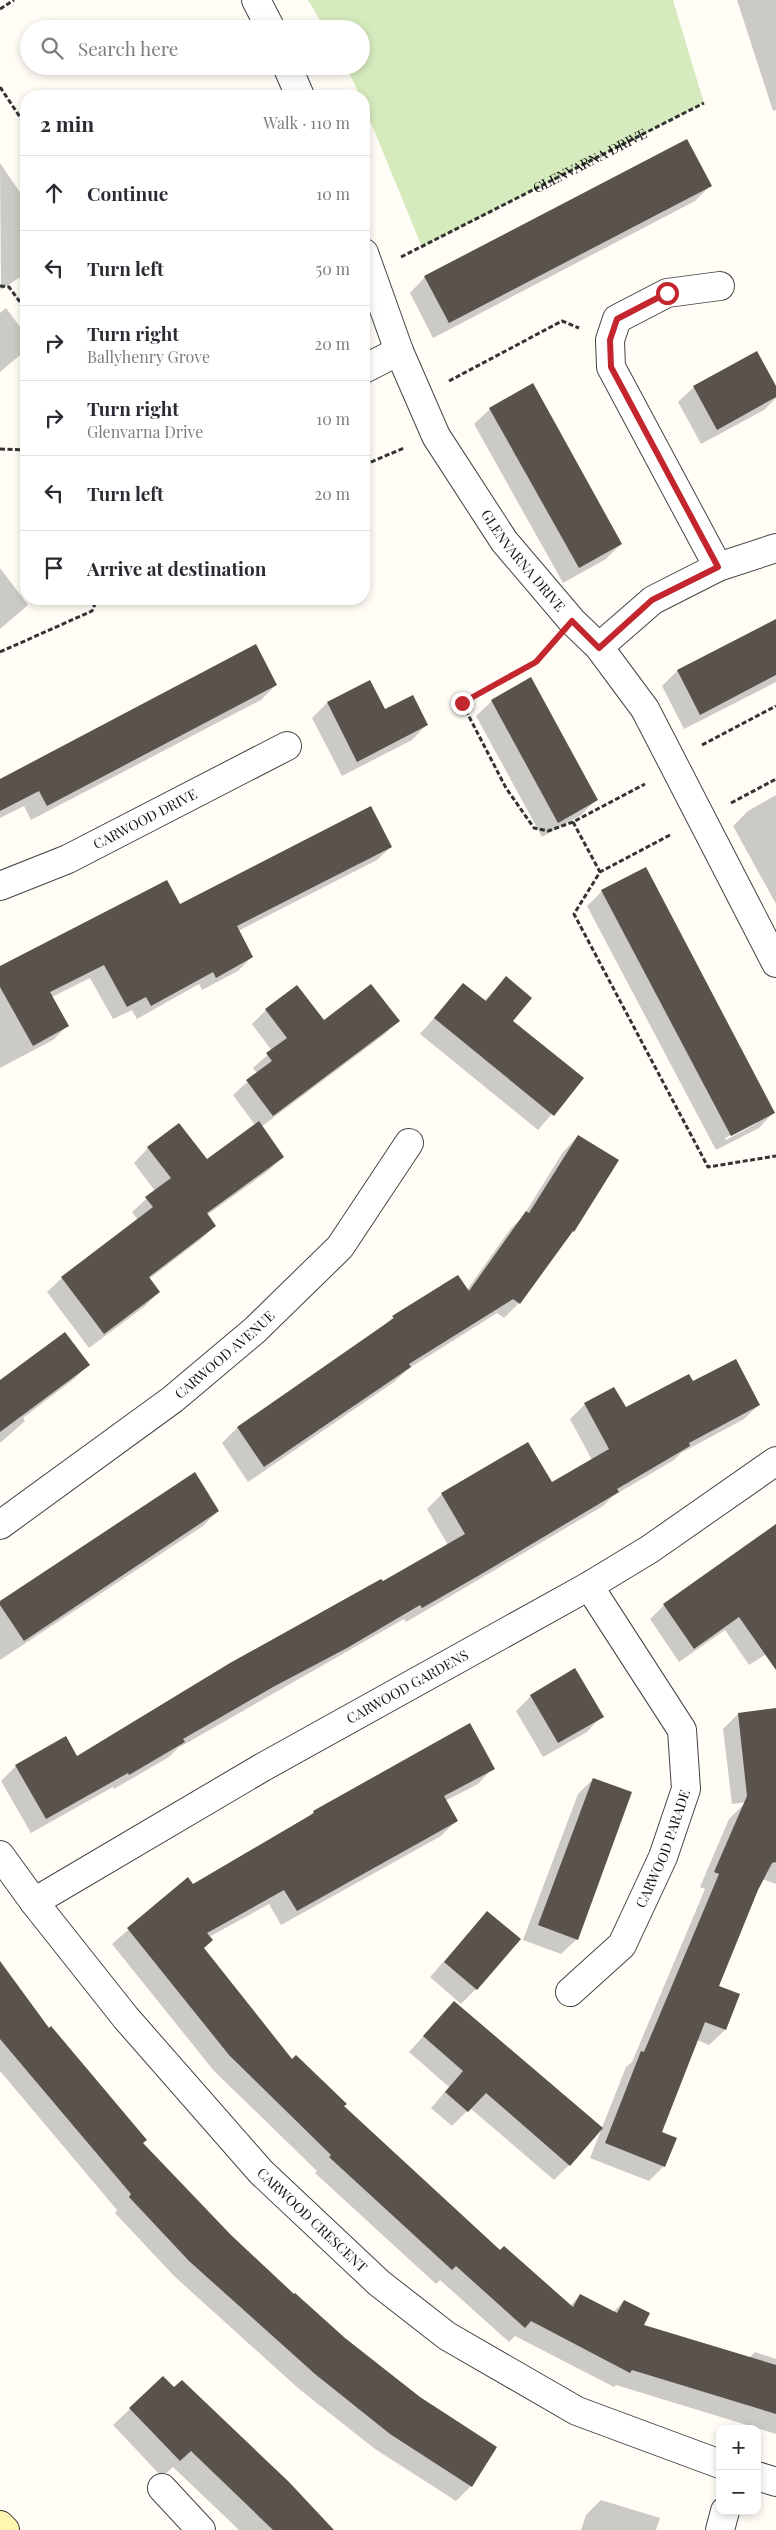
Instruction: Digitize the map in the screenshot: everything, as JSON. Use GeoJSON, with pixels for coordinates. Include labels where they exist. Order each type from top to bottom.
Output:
{"type":"FeatureCollection","features":[{"type":"Feature","properties":{"kind":"main road"},"geometry":{"type":"LineString","coordinates":[[0,2525],[5,2530]]}},
{"type":"Feature","properties":{"kind":"street"},"geometry":{"type":"LineString","coordinates":[[256,0],[266,20]]}},
{"type":"Feature","properties":{"kind":"street"},"geometry":{"type":"LineString","coordinates":[[291,75],[297,90]]}},
{"type":"Feature","properties":{"kind":"street","name":"GLENVARNA DRIVE"},"geometry":{"type":"LineString","coordinates":[[370,271],[399,351],[436,436],[504,541],[572,621],[599,648],[645,709],[703,818],[776,963]]}},
{"type":"Feature","properties":{"kind":"street"},"geometry":{"type":"LineString","coordinates":[[718,567],[611,367],[610,340],[617,319],[667,293],[720,286]]}},
{"type":"Feature","properties":{"kind":"street"},"geometry":{"type":"LineString","coordinates":[[370,366],[399,351]]}},
{"type":"Feature","properties":{"kind":"street"},"geometry":{"type":"LineString","coordinates":[[599,648],[652,600],[718,567],[776,548]]}},
{"type":"Feature","properties":{"kind":"street","name":"CARWOOD DRIVE"},"geometry":{"type":"LineString","coordinates":[[0,886],[68,859],[287,746]]}},
{"type":"Feature","properties":{"kind":"street","name":"CARWOOD AVENUE"},"geometry":{"type":"LineString","coordinates":[[0,1525],[173,1399],[255,1330],[340,1247],[409,1143]]}},
{"type":"Feature","properties":{"kind":"street","name":"CARWOOD GARDENS"},"geometry":{"type":"LineString","coordinates":[[34,1902],[263,1767],[589,1586],[650,1549],[776,1461]]}},
{"type":"Feature","properties":{"kind":"street","name":"CARWOOD PARADE"},"geometry":{"type":"LineString","coordinates":[[570,1992],[622,1945],[663,1857],[686,1789],[682,1730],[589,1586]]}},
{"type":"Feature","properties":{"kind":"street","name":"CARWOOD CRESCENT"},"geometry":{"type":"LineString","coordinates":[[0,1855],[34,1902],[126,2018],[261,2172],[379,2283],[447,2336],[577,2411],[716,2463]]}},
{"type":"Feature","properties":{"kind":"street"},"geometry":{"type":"LineString","coordinates":[[761,2477],[776,2482]]}},
{"type":"Feature","properties":{"kind":"street"},"geometry":{"type":"LineString","coordinates":[[162,2488],[201,2530]]}},
{"type":"Feature","properties":{"kind":"street"},"geometry":{"type":"LineString","coordinates":[[720,2530],[724,2515]]}},
{"type":"Feature","properties":{"kind":"path"},"geometry":{"type":"LineString","coordinates":[[0,9],[14,0]]}},
{"type":"Feature","properties":{"kind":"path"},"geometry":{"type":"LineString","coordinates":[[0,87],[20,117]]}},
{"type":"Feature","properties":{"kind":"path","name":"GLENVARNA DRIVE"},"geometry":{"type":"LineString","coordinates":[[370,262],[704,103]]}},
{"type":"Feature","properties":{"kind":"path"},"geometry":{"type":"LineString","coordinates":[[0,286],[9,287],[20,302]]}},
{"type":"Feature","properties":{"kind":"path"},"geometry":{"type":"LineString","coordinates":[[419,397],[562,322],[610,340]]}},
{"type":"Feature","properties":{"kind":"path"},"geometry":{"type":"LineString","coordinates":[[370,463],[436,436]]}},
{"type":"Feature","properties":{"kind":"path"},"geometry":{"type":"LineString","coordinates":[[0,449],[20,450]]}},
{"type":"Feature","properties":{"kind":"path"},"geometry":{"type":"LineString","coordinates":[[0,652],[92,611],[94,605]]}},
{"type":"Feature","properties":{"kind":"path"},"geometry":{"type":"LineString","coordinates":[[572,621],[536,662],[462,703],[506,788],[534,828],[548,831],[573,822],[776,706]]}},
{"type":"Feature","properties":{"kind":"path"},"geometry":{"type":"LineString","coordinates":[[776,779],[600,872],[574,914],[708,1168],[776,1156]]}},
{"type":"Feature","properties":{"kind":"path"},"geometry":{"type":"LineString","coordinates":[[573,822],[600,872]]}},
{"type":"Feature","properties":{"kind":"green space"},"geometry":{"type":"Polygon","coordinates":[[[308,0],[673,0],[704,103],[422,247],[370,121],[370,90],[357,90],[350,75],[370,75],[370,20],[320,20],[308,0]]]}},
{"type":"Feature","properties":{"kind":"building"},"geometry":{"type":"Polygon","coordinates":[[[687,139],[712,186],[449,323],[424,276],[687,139]]]}},
{"type":"Feature","properties":{"kind":"building"},"geometry":{"type":"Polygon","coordinates":[[[757,351],[776,386],[776,397],[717,430],[693,386],[757,351]]]}},
{"type":"Feature","properties":{"kind":"building"},"geometry":{"type":"Polygon","coordinates":[[[533,383],[622,544],[579,568],[489,408],[533,383]]]}},
{"type":"Feature","properties":{"kind":"building"},"geometry":{"type":"Polygon","coordinates":[[[776,619],[776,675],[700,715],[677,670],[776,619]]]}},
{"type":"Feature","properties":{"kind":"building"},"geometry":{"type":"Polygon","coordinates":[[[256,644],[277,685],[47,806],[39,791],[0,811],[0,779],[256,644]]]}},
{"type":"Feature","properties":{"kind":"building"},"geometry":{"type":"Polygon","coordinates":[[[531,677],[598,800],[558,823],[491,700],[531,677]]]}},
{"type":"Feature","properties":{"kind":"building"},"geometry":{"type":"Polygon","coordinates":[[[370,680],[385,709],[413,695],[428,725],[357,762],[327,702],[370,680]]]}},
{"type":"Feature","properties":{"kind":"building"},"geometry":{"type":"Polygon","coordinates":[[[371,806],[392,847],[237,926],[253,957],[216,978],[213,972],[151,1006],[146,997],[127,1007],[104,965],[50,992],[69,1026],[33,1046],[0,987],[0,966],[167,880],[180,904],[371,806]]]}},
{"type":"Feature","properties":{"kind":"building"},"geometry":{"type":"Polygon","coordinates":[[[646,867],[775,1113],[731,1136],[601,890],[646,867]]]}},
{"type":"Feature","properties":{"kind":"building"},"geometry":{"type":"Polygon","coordinates":[[[506,976],[532,998],[513,1021],[584,1078],[554,1116],[434,1018],[463,983],[486,1001],[506,976]]]}},
{"type":"Feature","properties":{"kind":"building"},"geometry":{"type":"Polygon","coordinates":[[[371,984],[400,1021],[273,1116],[246,1080],[272,1061],[266,1053],[287,1038],[265,1009],[297,985],[324,1020],[371,984]]]}},
{"type":"Feature","properties":{"kind":"building"},"geometry":{"type":"Polygon","coordinates":[[[259,1121],[284,1157],[207,1213],[216,1226],[149,1277],[160,1292],[104,1334],[61,1277],[153,1207],[145,1197],[171,1178],[147,1147],[179,1123],[207,1159],[259,1121]]]}},
{"type":"Feature","properties":{"kind":"building"},"geometry":{"type":"Polygon","coordinates":[[[578,1135],[619,1160],[574,1232],[520,1304],[513,1299],[409,1364],[411,1367],[264,1467],[237,1427],[394,1318],[392,1316],[458,1275],[469,1291],[526,1211],[529,1213],[578,1135]]]}},
{"type":"Feature","properties":{"kind":"building"},"geometry":{"type":"Polygon","coordinates":[[[65,1332],[90,1365],[0,1432],[0,1380],[65,1332]]]}},
{"type":"Feature","properties":{"kind":"building"},"geometry":{"type":"Polygon","coordinates":[[[736,1359],[760,1405],[689,1443],[690,1446],[617,1489],[619,1492],[478,1576],[422,1608],[420,1605],[347,1648],[273,1687],[183,1739],[185,1742],[129,1775],[128,1773],[46,1819],[15,1765],[66,1736],[77,1756],[230,1663],[381,1579],[383,1581],[465,1534],[441,1493],[528,1442],[552,1482],[609,1449],[584,1403],[614,1387],[626,1407],[689,1374],[693,1381],[736,1359]]]}},
{"type":"Feature","properties":{"kind":"building"},"geometry":{"type":"Polygon","coordinates":[[[195,1472],[219,1511],[24,1641],[0,1605],[0,1601],[195,1472]]]}},
{"type":"Feature","properties":{"kind":"building"},"geometry":{"type":"Polygon","coordinates":[[[776,1524],[776,1670],[739,1617],[694,1649],[663,1604],[776,1524]]]}},
{"type":"Feature","properties":{"kind":"building"},"geometry":{"type":"Polygon","coordinates":[[[575,1668],[604,1717],[558,1743],[530,1695],[575,1668]]]}},
{"type":"Feature","properties":{"kind":"building"},"geometry":{"type":"Polygon","coordinates":[[[776,1708],[776,1862],[772,1863],[758,1890],[719,1986],[740,1994],[726,2030],[705,2022],[662,2132],[677,2138],[665,2167],[605,2143],[641,2051],[644,2052],[719,1874],[714,1872],[747,1796],[738,1713],[776,1708]]]}},
{"type":"Feature","properties":{"kind":"building"},"geometry":{"type":"Polygon","coordinates":[[[470,1723],[495,1769],[444,1796],[458,1821],[297,1911],[284,1890],[207,1933],[213,1940],[204,1948],[292,2059],[296,2055],[347,2104],[344,2106],[500,2250],[504,2246],[573,2307],[580,2294],[617,2313],[624,2300],[650,2313],[644,2325],[776,2365],[776,2414],[632,2370],[630,2373],[531,2321],[525,2328],[456,2266],[452,2270],[329,2157],[331,2155],[229,2055],[127,1928],[188,1877],[193,1884],[314,1813],[313,1811],[470,1723]]]}},
{"type":"Feature","properties":{"kind":"building"},"geometry":{"type":"Polygon","coordinates":[[[593,1778],[632,1792],[578,1940],[538,1925],[593,1778]]]}},
{"type":"Feature","properties":{"kind":"building"},"geometry":{"type":"Polygon","coordinates":[[[487,1911],[521,1939],[477,1990],[444,1962],[487,1911]]]}},
{"type":"Feature","properties":{"kind":"building"},"geometry":{"type":"Polygon","coordinates":[[[0,1961],[49,2028],[51,2026],[147,2140],[143,2143],[231,2235],[294,2294],[345,2338],[420,2397],[497,2447],[472,2487],[390,2434],[315,2374],[189,2261],[129,2197],[131,2194],[0,2039],[0,1961]]]}},
{"type":"Feature","properties":{"kind":"building"},"geometry":{"type":"Polygon","coordinates":[[[454,2001],[603,2128],[570,2166],[486,2093],[468,2112],[445,2092],[463,2071],[423,2036],[454,2001]]]}},
{"type":"Feature","properties":{"kind":"building"},"geometry":{"type":"Polygon","coordinates":[[[163,2376],[174,2387],[182,2380],[289,2482],[334,2530],[273,2530],[191,2451],[180,2461],[129,2408],[163,2376]]]}},
{"type":"Feature","properties":{"kind":"route"},"geometry":{"type":"LineString","coordinates":[[462,703],[536,662],[572,621],[599,648],[652,600],[718,567],[611,367],[610,340],[617,319],[667,293]]}}]}
